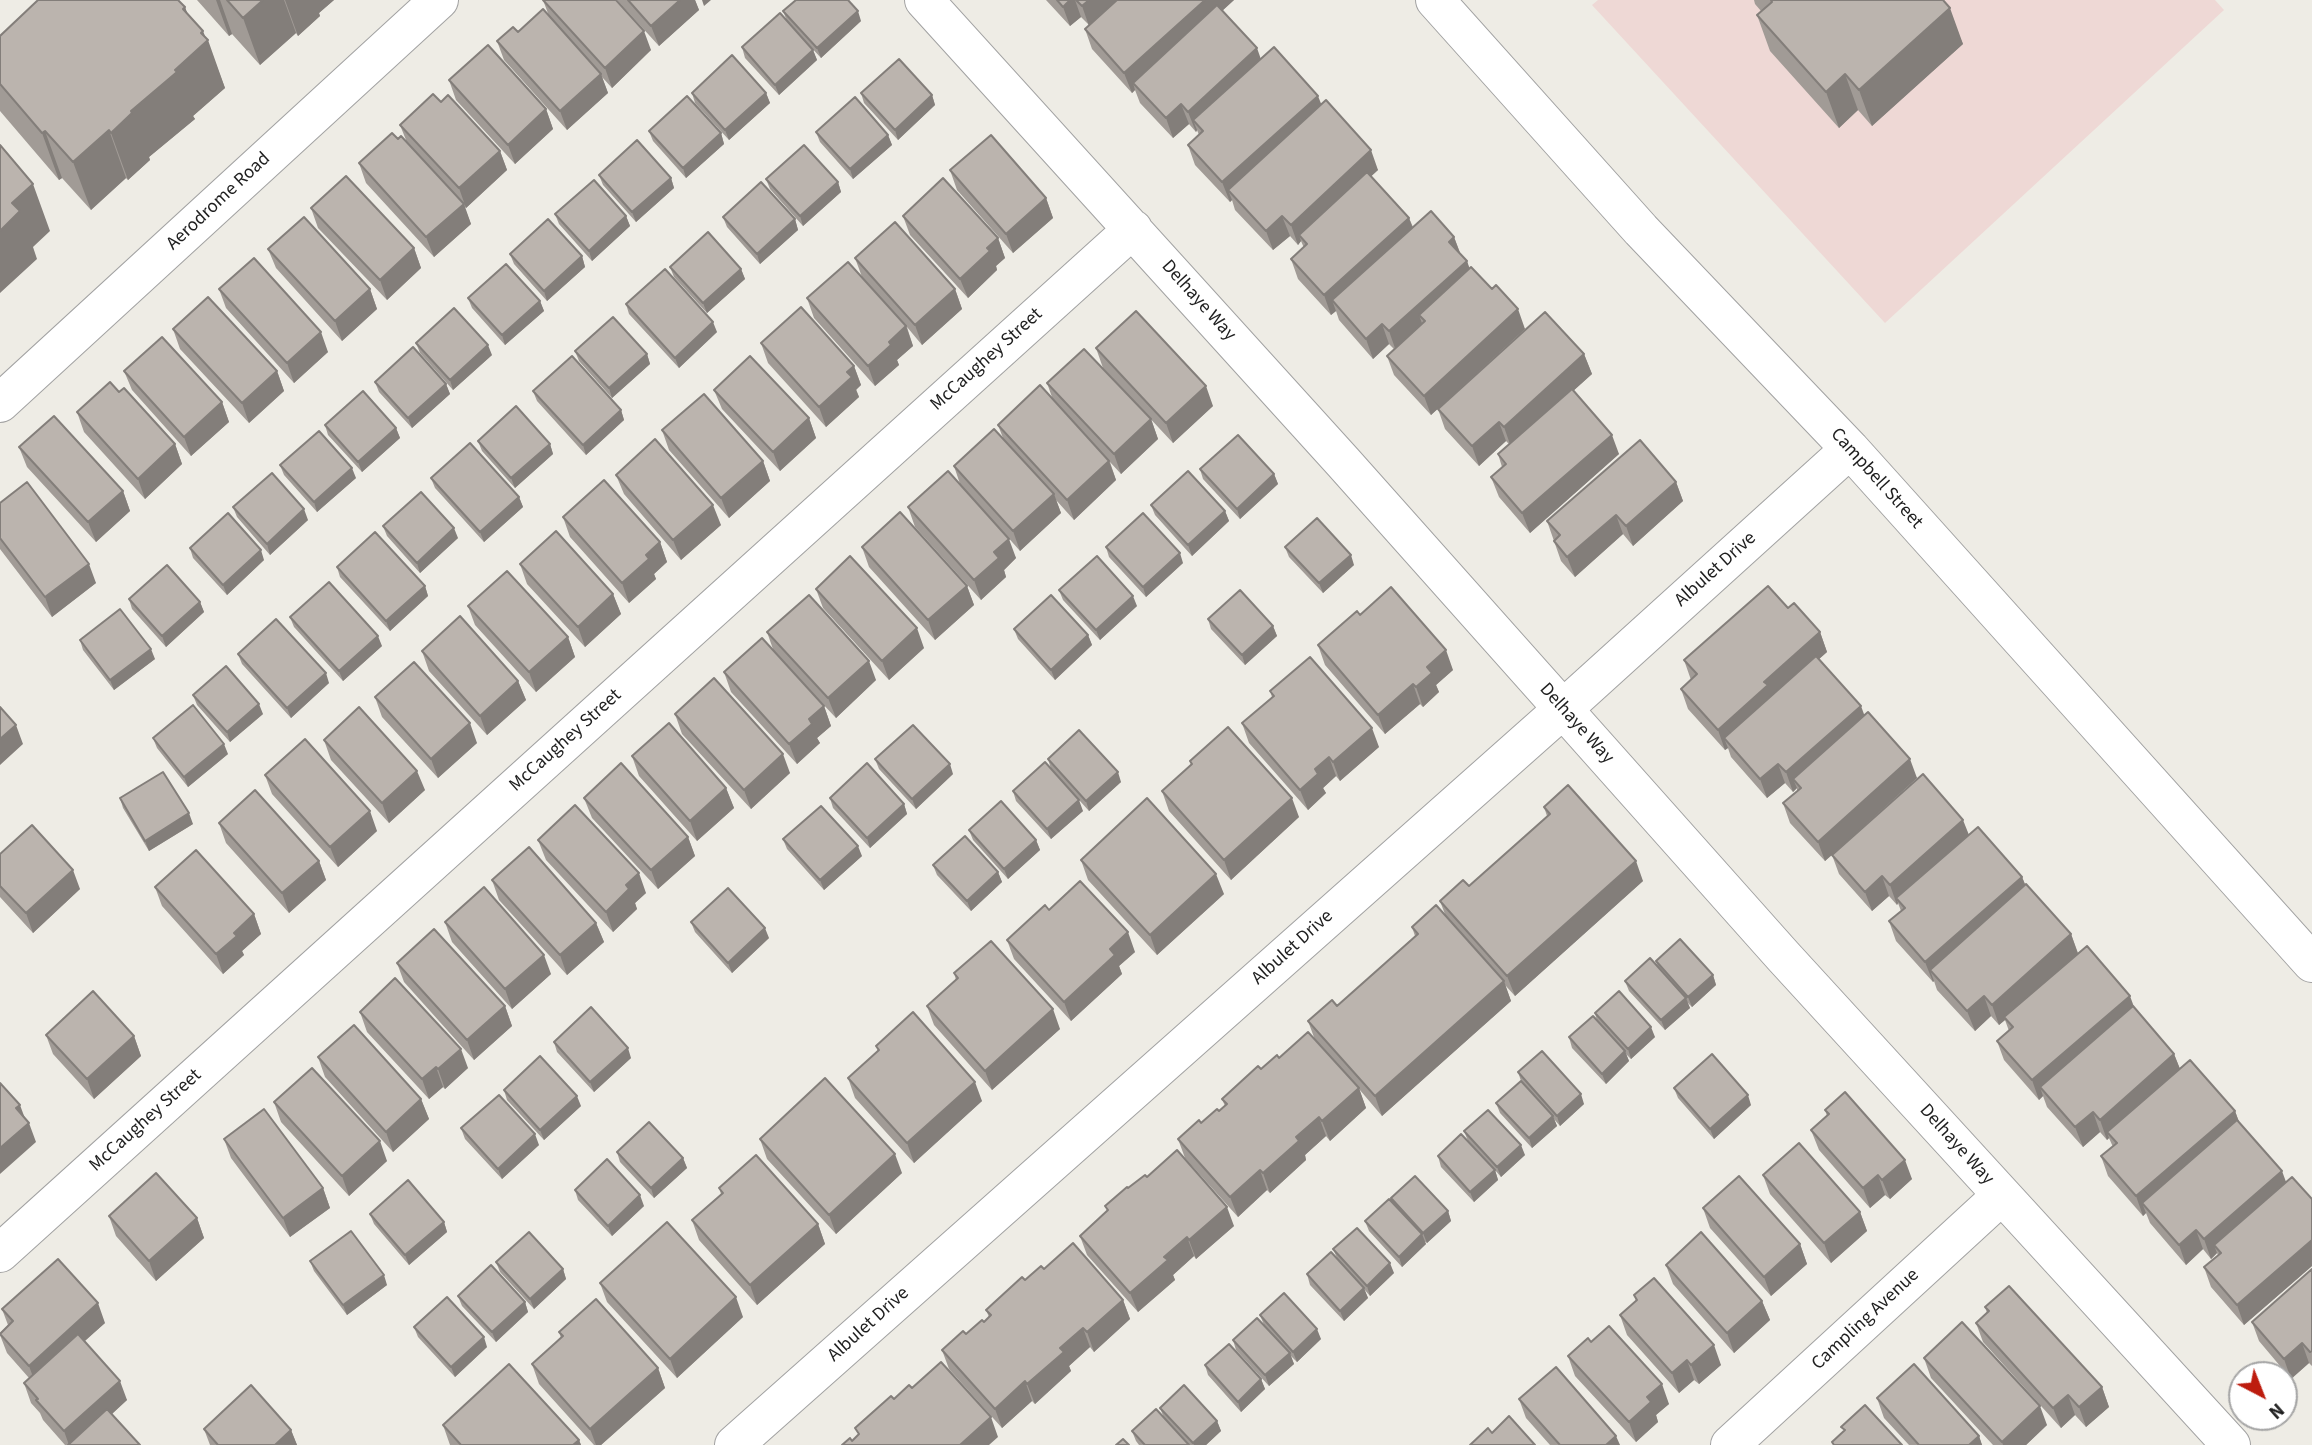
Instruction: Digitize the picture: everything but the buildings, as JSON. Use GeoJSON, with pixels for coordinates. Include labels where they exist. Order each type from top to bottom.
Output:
{"type":"FeatureCollection","features":[{"type":"Feature","properties":{"kind":"street","name":"Aerodrome Road"},"geometry":{"type":"LineString","coordinates":[[0,403],[439,0]]}},
{"type":"Feature","properties":{"kind":"street","name":"Delhaye Way"},"geometry":{"type":"LineString","coordinates":[[924,0],[1133,229],[1783,956],[2231,1445]]}},
{"type":"Feature","properties":{"kind":"street","name":"Campbell Street"},"geometry":{"type":"LineString","coordinates":[[1435,0],[1641,230],[1850,449],[2312,963]]}},
{"type":"Feature","properties":{"kind":"street","name":"McCaughey Street"},"geometry":{"type":"LineString","coordinates":[[0,1253],[1133,229]]}},
{"type":"Feature","properties":{"kind":"street","name":"Albulet Drive"},"geometry":{"type":"LineString","coordinates":[[734,1445],[1563,709],[1850,449]]}},
{"type":"Feature","properties":{"kind":"street","name":"Campling Avenue"},"geometry":{"type":"LineString","coordinates":[[1730,1445],[2002,1195]]}},
{"type":"Feature","properties":{"kind":"shaded area"},"geometry":{"type":"Polygon","coordinates":[[[1598,0],[2215,0],[2224,10],[1885,323],[1592,5],[1598,0]]]}}]}
